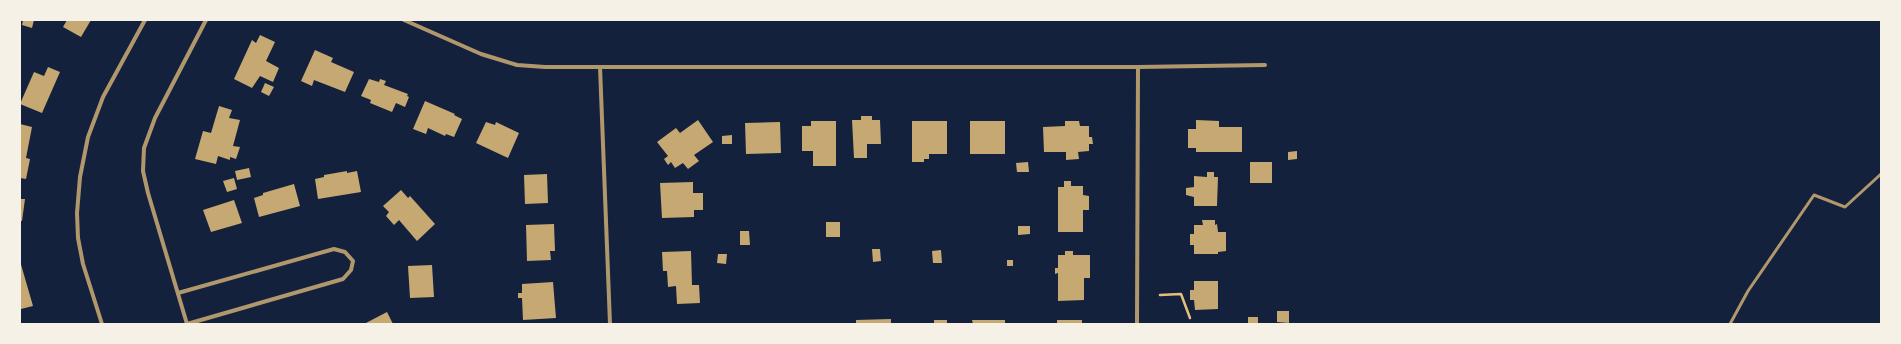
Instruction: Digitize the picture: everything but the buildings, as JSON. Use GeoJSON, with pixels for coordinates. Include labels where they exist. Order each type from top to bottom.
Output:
{"type":"FeatureCollection","features":[{"type":"Feature","properties":{"kind":"street"},"geometry":{"type":"LineString","coordinates":[[102,324],[83,264],[78,238],[77,213],[80,177],[88,137],[103,97],[145,20]]}},
{"type":"Feature","properties":{"kind":"street"},"geometry":{"type":"LineString","coordinates":[[178,293],[334,249],[345,252],[353,261],[351,270],[343,279],[187,324],[148,193],[143,171],[144,148],[155,118],[206,20]]}},
{"type":"Feature","properties":{"kind":"street"},"geometry":{"type":"LineString","coordinates":[[404,20],[481,54],[517,65],[545,67],[1138,67],[1265,65]]}},
{"type":"Feature","properties":{"kind":"street"},"geometry":{"type":"LineString","coordinates":[[600,67],[610,324]]}},
{"type":"Feature","properties":{"kind":"street"},"geometry":{"type":"LineString","coordinates":[[1137,324],[1138,67]]}},
{"type":"Feature","properties":{"kind":"lane"},"geometry":{"type":"LineString","coordinates":[[1730,324],[1748,291],[1814,195],[1845,207],[1881,174]]}},
{"type":"Feature","properties":{"kind":"path"},"geometry":{"type":"LineString","coordinates":[[1160,295],[1182,294],[1190,318]]}}]}
